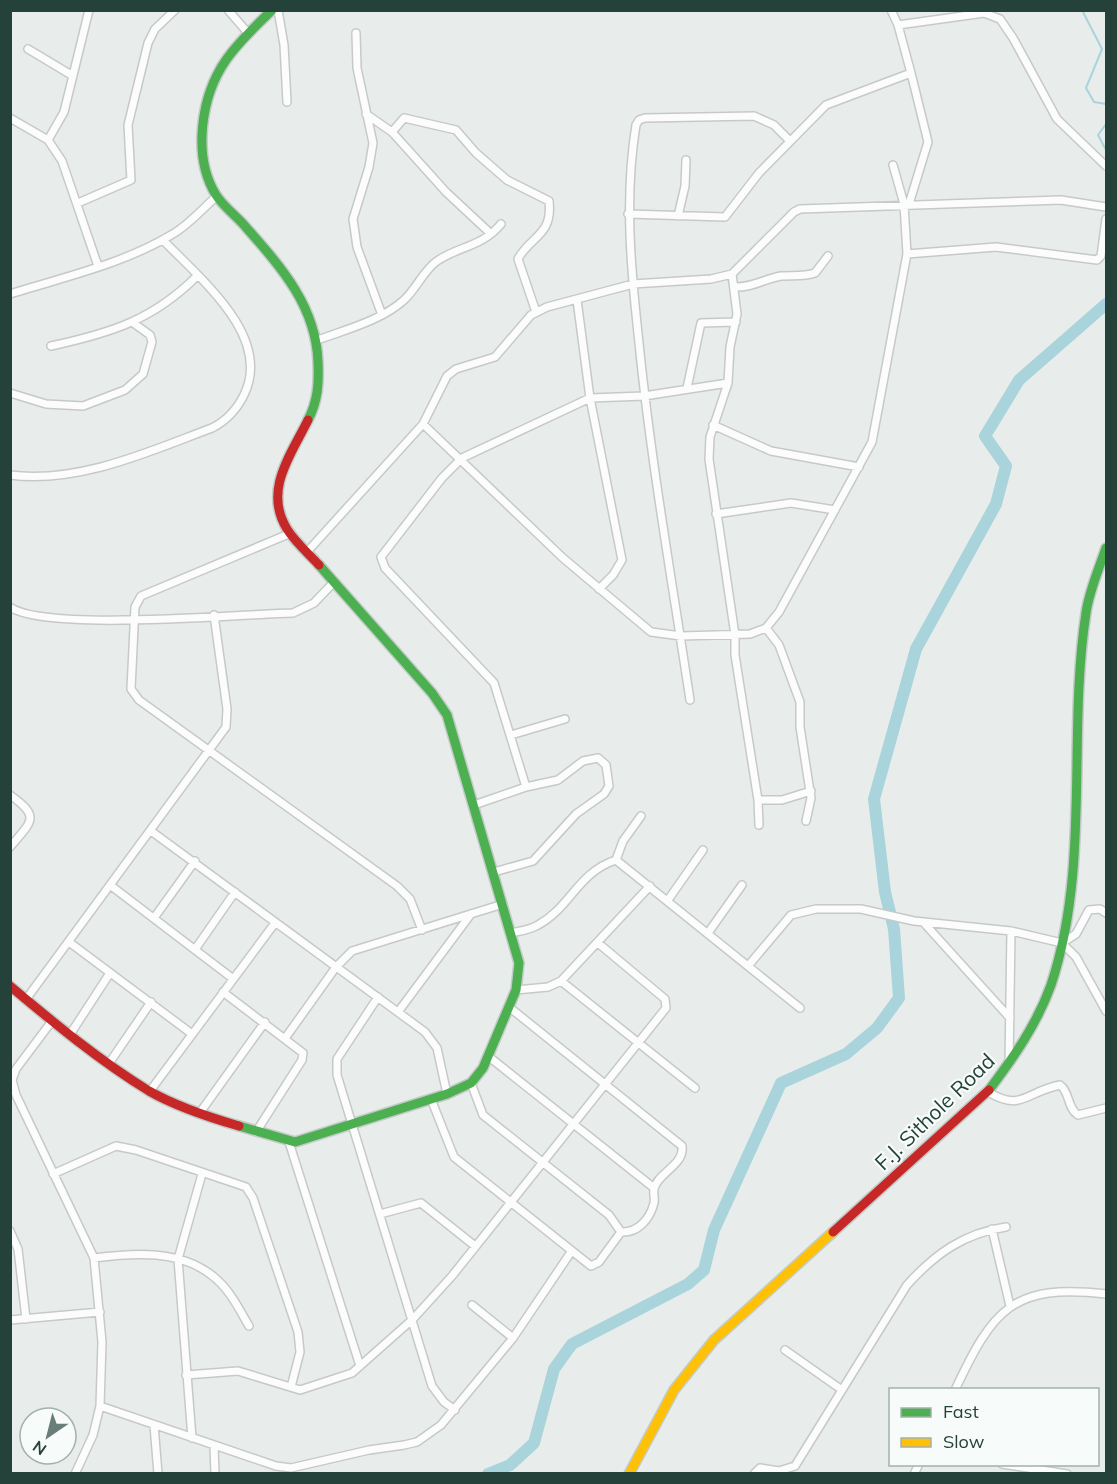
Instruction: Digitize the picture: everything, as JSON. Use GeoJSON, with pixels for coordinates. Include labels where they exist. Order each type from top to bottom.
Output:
{"type":"FeatureCollection","features":[{"type":"Feature","properties":{"kind":"street"},"geometry":{"type":"LineString","coordinates":[[48,140],[64,112],[89,10]]}},
{"type":"Feature","properties":{"kind":"street"},"geometry":{"type":"LineString","coordinates":[[78,203],[131,180],[128,125],[148,43],[155,29],[175,10]]}},
{"type":"Feature","properties":{"kind":"street"},"geometry":{"type":"LineString","coordinates":[[228,10],[248,33]]}},
{"type":"Feature","properties":{"kind":"street"},"geometry":{"type":"LineString","coordinates":[[10,986],[52,1021],[150,1091],[199,1113],[290,1142],[301,1141],[447,1094],[471,1083],[478,1077],[516,990],[519,963],[452,727],[440,704],[291,533],[277,502],[277,488],[282,471],[305,429],[316,402],[318,382],[315,341],[303,299],[265,247],[216,196],[206,173],[202,155],[203,117],[211,87],[220,66],[248,33],[272,10]]}},
{"type":"Feature","properties":{"kind":"street"},"geometry":{"type":"LineString","coordinates":[[278,10],[284,45],[287,102]]}},
{"type":"Feature","properties":{"kind":"street"},"geometry":{"type":"LineString","coordinates":[[891,10],[898,25],[928,142],[906,204]]}},
{"type":"Feature","properties":{"kind":"street"},"geometry":{"type":"LineString","coordinates":[[898,25],[984,13],[1000,19],[1013,38],[1057,119],[1107,166]]}},
{"type":"Feature","properties":{"kind":"street"},"geometry":{"type":"LineString","coordinates":[[356,33],[357,68],[373,143],[369,167],[353,219],[357,247],[382,315]]}},
{"type":"Feature","properties":{"kind":"street"},"geometry":{"type":"LineString","coordinates":[[28,49],[73,76]]}},
{"type":"Feature","properties":{"kind":"street"},"geometry":{"type":"LineString","coordinates":[[628,214],[725,217],[754,178],[789,140],[831,102],[911,73]]}},
{"type":"Feature","properties":{"kind":"street"},"geometry":{"type":"LineString","coordinates":[[366,114],[392,132],[446,192],[490,233]]}},
{"type":"Feature","properties":{"kind":"street"},"geometry":{"type":"LineString","coordinates":[[690,700],[644,396],[633,284],[628,214],[635,130],[641,118],[690,115],[754,116],[774,125],[789,140]]}},
{"type":"Feature","properties":{"kind":"street"},"geometry":{"type":"LineString","coordinates":[[10,118],[48,140],[62,161],[98,266]]}},
{"type":"Feature","properties":{"kind":"street"},"geometry":{"type":"LineString","coordinates":[[392,132],[404,118],[456,130],[476,153],[507,180],[549,201],[548,221],[543,233],[518,259],[536,312]]}},
{"type":"Feature","properties":{"kind":"street"},"geometry":{"type":"LineString","coordinates":[[678,216],[685,186],[686,160]]}},
{"type":"Feature","properties":{"kind":"street"},"geometry":{"type":"LineString","coordinates":[[423,424],[462,458],[554,550],[651,632],[681,636],[735,635],[750,634],[766,628],[779,612],[859,467],[874,435],[907,254],[906,204],[893,165]]}},
{"type":"Feature","properties":{"kind":"street"},"geometry":{"type":"LineString","coordinates":[[10,294],[98,266],[163,240],[181,229],[216,196]]}},
{"type":"Feature","properties":{"kind":"street"},"geometry":{"type":"LineString","coordinates":[[307,552],[423,424],[442,382],[450,372],[495,357],[536,312],[633,284],[711,279],[732,274],[797,210],[906,204],[1060,200],[1107,207]]}},
{"type":"Feature","properties":{"kind":"street"},"geometry":{"type":"LineString","coordinates":[[907,254],[996,247],[1097,260],[1101,256],[1107,219]]}},
{"type":"Feature","properties":{"kind":"street"},"geometry":{"type":"LineString","coordinates":[[315,341],[382,315],[405,299],[427,270],[438,261],[470,248],[501,224]]}},
{"type":"Feature","properties":{"kind":"street"},"geometry":{"type":"LineString","coordinates":[[10,475],[37,477],[74,472],[144,453],[212,428],[224,421],[240,401],[247,387],[250,358],[246,338],[239,325],[163,240]]}},
{"type":"Feature","properties":{"kind":"street"},"geometry":{"type":"LineString","coordinates":[[734,287],[753,286],[763,280],[783,276],[815,273],[828,256]]}},
{"type":"Feature","properties":{"kind":"street"},"geometry":{"type":"LineString","coordinates":[[732,274],[736,322],[730,347],[728,383],[713,425],[709,459],[735,635],[735,655],[758,800],[759,825]]}},
{"type":"Feature","properties":{"kind":"street"},"geometry":{"type":"LineString","coordinates":[[51,346],[109,331],[161,309],[197,276]]}},
{"type":"Feature","properties":{"kind":"street"},"geometry":{"type":"LineString","coordinates":[[577,300],[590,398],[622,560],[613,575],[599,589]]}},
{"type":"Feature","properties":{"kind":"street"},"geometry":{"type":"LineString","coordinates":[[10,393],[46,404],[83,406],[125,390],[143,374],[152,342],[150,336],[132,322]]}},
{"type":"Feature","properties":{"kind":"street"},"geometry":{"type":"LineString","coordinates":[[687,388],[701,323],[736,322]]}},
{"type":"Feature","properties":{"kind":"street"},"geometry":{"type":"LineString","coordinates":[[526,787],[512,735],[494,683],[381,561],[391,541],[442,478],[462,458],[590,398],[644,396],[728,383]]}},
{"type":"Feature","properties":{"kind":"street"},"geometry":{"type":"LineString","coordinates":[[713,425],[771,451],[859,467]]}},
{"type":"Feature","properties":{"kind":"street"},"geometry":{"type":"LineString","coordinates":[[716,514],[791,503],[835,510]]}},
{"type":"Feature","properties":{"kind":"street"},"geometry":{"type":"LineString","coordinates":[[291,533],[244,555],[149,591],[137,602],[131,682],[135,696],[354,858],[397,886],[410,899],[422,930]]}},
{"type":"Feature","properties":{"kind":"street","name":"F.J. Sithole Road"},"geometry":{"type":"LineString","coordinates":[[629,1473],[674,1390],[714,1340],[988,1092],[1025,1043],[1044,1005],[1062,943],[1071,884],[1081,658],[1086,611],[1107,548]]}},
{"type":"Feature","properties":{"kind":"street"},"geometry":{"type":"LineString","coordinates":[[10,607],[19,612],[43,617],[136,620],[293,613],[314,603],[334,582]]}},
{"type":"Feature","properties":{"kind":"street"},"geometry":{"type":"LineString","coordinates":[[27,998],[224,730],[227,716],[214,615]]}},
{"type":"Feature","properties":{"kind":"street"},"geometry":{"type":"LineString","coordinates":[[766,628],[779,645],[800,702],[801,727],[811,791],[811,809],[806,821]]}},
{"type":"Feature","properties":{"kind":"street"},"geometry":{"type":"LineString","coordinates":[[512,735],[566,719]]}},
{"type":"Feature","properties":{"kind":"street"},"geometry":{"type":"LineString","coordinates":[[474,805],[526,787],[558,780],[588,758],[598,758],[606,765],[609,786],[604,794],[576,814],[533,861],[494,872]]}},
{"type":"Feature","properties":{"kind":"street"},"geometry":{"type":"LineString","coordinates":[[758,800],[782,800],[811,791]]}},
{"type":"Feature","properties":{"kind":"street"},"geometry":{"type":"LineString","coordinates":[[10,795],[29,809],[31,814],[28,824],[10,847]]}},
{"type":"Feature","properties":{"kind":"street"},"geometry":{"type":"LineString","coordinates":[[511,933],[528,929],[544,921],[589,873],[616,860],[623,841],[641,816]]}},
{"type":"Feature","properties":{"kind":"street"},"geometry":{"type":"LineString","coordinates":[[151,831],[378,997],[436,1043],[447,1094]]}},
{"type":"Feature","properties":{"kind":"street"},"geometry":{"type":"LineString","coordinates":[[668,900],[704,850]]}},
{"type":"Feature","properties":{"kind":"street"},"geometry":{"type":"LineString","coordinates":[[616,860],[800,1008]]}},
{"type":"Feature","properties":{"kind":"street"},"geometry":{"type":"LineString","coordinates":[[154,918],[195,861]]}},
{"type":"Feature","properties":{"kind":"street"},"geometry":{"type":"LineString","coordinates":[[110,885],[196,948],[232,978]]}},
{"type":"Feature","properties":{"kind":"street"},"geometry":{"type":"LineString","coordinates":[[708,933],[742,885]]}},
{"type":"Feature","properties":{"kind":"street"},"geometry":{"type":"LineString","coordinates":[[516,990],[548,987],[561,981],[650,886]]}},
{"type":"Feature","properties":{"kind":"street"},"geometry":{"type":"LineString","coordinates":[[196,948],[235,892]]}},
{"type":"Feature","properties":{"kind":"street"},"geometry":{"type":"LineString","coordinates":[[286,1037],[336,967],[352,951],[503,904]]}},
{"type":"Feature","properties":{"kind":"street"},"geometry":{"type":"LineString","coordinates":[[748,966],[791,915],[816,909],[861,909],[924,923],[1011,932],[1062,943],[1076,957],[1107,1011]]}},
{"type":"Feature","properties":{"kind":"street"},"geometry":{"type":"LineString","coordinates":[[1062,943],[1076,934],[1089,910],[1100,909],[1107,913]]}},
{"type":"Feature","properties":{"kind":"street"},"geometry":{"type":"LineString","coordinates":[[398,1012],[471,914]]}},
{"type":"Feature","properties":{"kind":"street"},"geometry":{"type":"LineString","coordinates":[[150,1091],[275,923]]}},
{"type":"Feature","properties":{"kind":"street"},"geometry":{"type":"LineString","coordinates":[[924,923],[1010,1018]]}},
{"type":"Feature","properties":{"kind":"street"},"geometry":{"type":"LineString","coordinates":[[1009,1066],[1011,932]]}},
{"type":"Feature","properties":{"kind":"street"},"geometry":{"type":"LineString","coordinates":[[69,942],[192,1034]]}},
{"type":"Feature","properties":{"kind":"street"},"geometry":{"type":"LineString","coordinates":[[186,1375],[238,1371],[300,1390],[309,1388],[352,1373],[413,1319],[664,1012],[667,1001],[598,943]]}},
{"type":"Feature","properties":{"kind":"street"},"geometry":{"type":"LineString","coordinates":[[71,1033],[110,973]]}},
{"type":"Feature","properties":{"kind":"street"},"geometry":{"type":"LineString","coordinates":[[561,981],[695,1088]]}},
{"type":"Feature","properties":{"kind":"street"},"geometry":{"type":"LineString","coordinates":[[223,992],[301,1049],[303,1057],[256,1132]]}},
{"type":"Feature","properties":{"kind":"street"},"geometry":{"type":"LineString","coordinates":[[378,997],[342,1050],[335,1066],[432,1386],[444,1402],[455,1410]]}},
{"type":"Feature","properties":{"kind":"street"},"geometry":{"type":"LineString","coordinates":[[110,1062],[151,1002]]}},
{"type":"Feature","properties":{"kind":"street"},"geometry":{"type":"LineString","coordinates":[[431,1099],[454,1158],[591,1266],[595,1265],[621,1232],[631,1231],[644,1222],[653,1205],[654,1188],[680,1157],[682,1146],[509,1007]]}},
{"type":"Feature","properties":{"kind":"street"},"geometry":{"type":"LineString","coordinates":[[52,1021],[16,1069],[12,1080],[16,1095],[94,1258],[103,1369],[100,1406],[93,1435],[75,1473]]}},
{"type":"Feature","properties":{"kind":"street"},"geometry":{"type":"LineString","coordinates":[[199,1113],[265,1022]]}},
{"type":"Feature","properties":{"kind":"street"},"geometry":{"type":"LineString","coordinates":[[488,1056],[654,1188]]}},
{"type":"Feature","properties":{"kind":"street"},"geometry":{"type":"LineString","coordinates":[[471,1083],[483,1115],[609,1215],[621,1232]]}},
{"type":"Feature","properties":{"kind":"street"},"geometry":{"type":"LineString","coordinates":[[988,1092],[999,1100],[1014,1102],[1060,1085],[1064,1088],[1072,1110],[1078,1115],[1107,1108]]}},
{"type":"Feature","properties":{"kind":"street"},"geometry":{"type":"LineString","coordinates":[[290,1142],[360,1366]]}},
{"type":"Feature","properties":{"kind":"street"},"geometry":{"type":"LineString","coordinates":[[53,1174],[116,1146],[136,1150],[246,1187],[253,1198],[298,1332],[300,1352],[291,1387]]}},
{"type":"Feature","properties":{"kind":"street"},"geometry":{"type":"LineString","coordinates":[[192,1438],[178,1259],[202,1174]]}},
{"type":"Feature","properties":{"kind":"street"},"geometry":{"type":"LineString","coordinates":[[380,1214],[421,1203],[475,1246]]}},
{"type":"Feature","properties":{"kind":"street"},"geometry":{"type":"LineString","coordinates":[[754,1473],[761,1468],[779,1471],[794,1467],[916,1275],[946,1248],[976,1233],[1006,1227]]}},
{"type":"Feature","properties":{"kind":"street"},"geometry":{"type":"LineString","coordinates":[[992,1229],[1010,1306]]}},
{"type":"Feature","properties":{"kind":"street"},"geometry":{"type":"LineString","coordinates":[[10,1231],[18,1249],[26,1319]]}},
{"type":"Feature","properties":{"kind":"street"},"geometry":{"type":"LineString","coordinates":[[100,1406],[276,1466],[291,1468],[417,1442],[441,1425],[455,1410],[513,1338],[571,1252]]}},
{"type":"Feature","properties":{"kind":"street"},"geometry":{"type":"LineString","coordinates":[[94,1258],[140,1253],[178,1259],[214,1276],[231,1295],[249,1326]]}},
{"type":"Feature","properties":{"kind":"street"},"geometry":{"type":"LineString","coordinates":[[957,1388],[988,1328],[1010,1306],[1042,1293],[1082,1291],[1107,1294]]}},
{"type":"Feature","properties":{"kind":"street"},"geometry":{"type":"LineString","coordinates":[[472,1305],[513,1338]]}},
{"type":"Feature","properties":{"kind":"street"},"geometry":{"type":"LineString","coordinates":[[10,1320],[100,1312]]}},
{"type":"Feature","properties":{"kind":"street"},"geometry":{"type":"LineString","coordinates":[[785,1350],[842,1390]]}},
{"type":"Feature","properties":{"kind":"street"},"geometry":{"type":"LineString","coordinates":[[154,1425],[158,1473]]}},
{"type":"Feature","properties":{"kind":"street"},"geometry":{"type":"LineString","coordinates":[[214,1444],[215,1473]]}},
{"type":"Feature","properties":{"kind":"street"},"geometry":{"type":"LineString","coordinates":[[1016,1466],[1067,1473]]}},
{"type":"Feature","properties":{"kind":"waterway"},"geometry":{"type":"LineString","coordinates":[[1082,10],[1102,49],[1086,88],[1094,102],[1106,104]]}},
{"type":"Feature","properties":{"kind":"waterway"},"geometry":{"type":"LineString","coordinates":[[1106,124],[1098,135],[1106,150]]}},
{"type":"Feature","properties":{"kind":"waterway"},"geometry":{"type":"LineString","coordinates":[[488,1474],[510,1465],[534,1443],[554,1369],[572,1344],[688,1284],[704,1270],[714,1230],[781,1083],[846,1054],[877,1028],[899,998],[894,929],[885,892],[874,799],[916,649],[996,504],[1006,466],[985,436],[1019,380],[1106,304]]}},
{"type":"Feature","properties":{"kind":"traffic: fast"},"geometry":{"type":"LineString","coordinates":[[272,10],[236,46],[217,75],[206,108],[202,145],[204,163],[216,195],[283,271],[311,322],[316,341],[318,377],[316,399],[308,420]]}},
{"type":"Feature","properties":{"kind":"traffic: fast"},"geometry":{"type":"LineString","coordinates":[[989,1090],[1016,1053],[1039,1013],[1051,985],[1063,940],[1071,894],[1075,847],[1081,659],[1087,605],[1106,548]]}},
{"type":"Feature","properties":{"kind":"traffic: fast"},"geometry":{"type":"LineString","coordinates":[[239,1126],[295,1142],[447,1094],[471,1083],[483,1068],[516,990],[519,963],[447,715],[432,693],[319,565]]}},
{"type":"Feature","properties":{"kind":"traffic: slow"},"geometry":{"type":"LineString","coordinates":[[629,1474],[674,1390],[714,1340],[833,1232]]}},
{"type":"Feature","properties":{"kind":"traffic: jam"},"geometry":{"type":"LineString","coordinates":[[308,420],[282,473],[278,500],[280,515],[287,529],[319,565]]}},
{"type":"Feature","properties":{"kind":"traffic: jam"},"geometry":{"type":"LineString","coordinates":[[10,986],[60,1028],[149,1091],[193,1111],[239,1126]]}},
{"type":"Feature","properties":{"kind":"traffic: jam"},"geometry":{"type":"LineString","coordinates":[[833,1232],[989,1090]]}}]}
